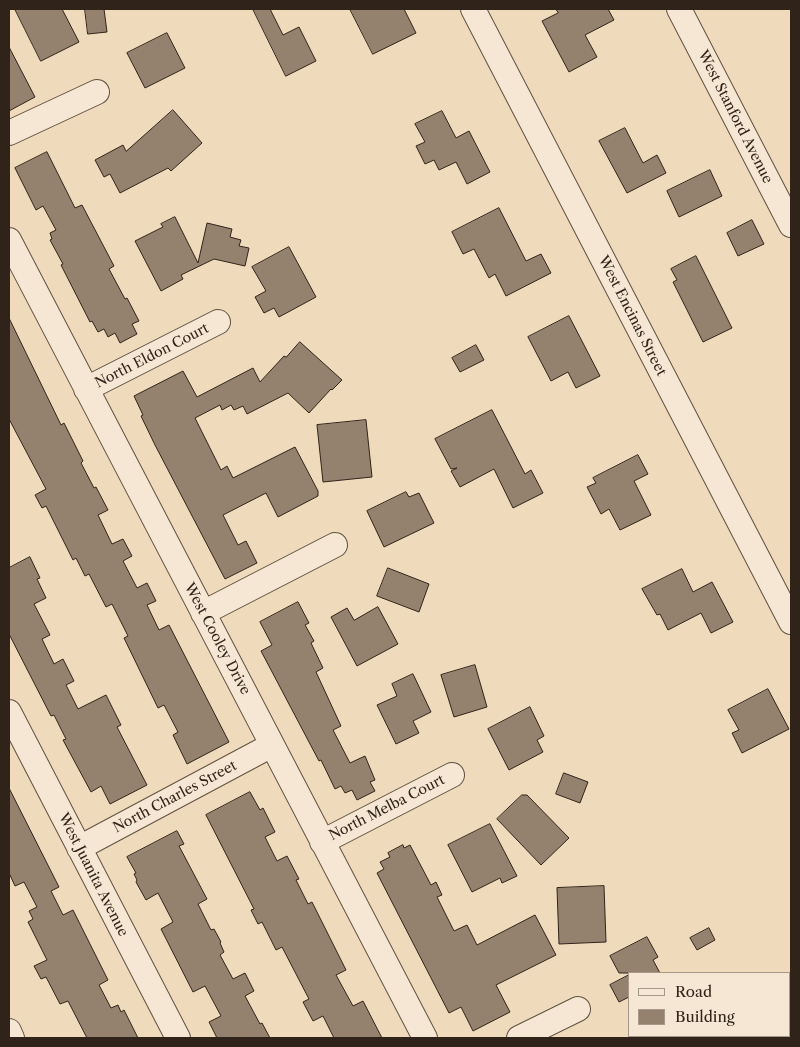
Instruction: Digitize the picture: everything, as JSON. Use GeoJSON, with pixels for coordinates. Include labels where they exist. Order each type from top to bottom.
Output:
{"type":"FeatureCollection","features":[{"type":"Feature","properties":{"kind":"street","name":"West Encinas Street"},"geometry":{"type":"LineString","coordinates":[[473,9],[791,622]]}},
{"type":"Feature","properties":{"kind":"street","name":"West Stanford Avenue"},"geometry":{"type":"LineString","coordinates":[[680,9],[791,225]]}},
{"type":"Feature","properties":{"kind":"street"},"geometry":{"type":"LineString","coordinates":[[9,133],[97,92]]}},
{"type":"Feature","properties":{"kind":"street","name":"West Cooley Drive"},"geometry":{"type":"LineString","coordinates":[[9,240],[425,1038]]}},
{"type":"Feature","properties":{"kind":"street","name":"North Eldon Court"},"geometry":{"type":"LineString","coordinates":[[86,389],[218,322]]}},
{"type":"Feature","properties":{"kind":"street"},"geometry":{"type":"LineString","coordinates":[[203,613],[335,546]]}},
{"type":"Feature","properties":{"kind":"street","name":"West Juanita Avenue"},"geometry":{"type":"LineString","coordinates":[[9,712],[178,1038]]}},
{"type":"Feature","properties":{"kind":"street","name":"North Charles Street"},"geometry":{"type":"LineString","coordinates":[[79,848],[272,745]]}},
{"type":"Feature","properties":{"kind":"street","name":"North Melba Court"},"geometry":{"type":"LineString","coordinates":[[322,842],[452,775]]}},
{"type":"Feature","properties":{"kind":"street"},"geometry":{"type":"LineString","coordinates":[[519,1038],[578,1009]]}},
{"type":"Feature","properties":{"kind":"street"},"geometry":{"type":"LineString","coordinates":[[9,1031],[12,1038]]}},
{"type":"Feature","properties":{"kind":"building"},"geometry":{"type":"Polygon","coordinates":[[[15,9],[62,9],[79,42],[41,61],[15,9]]]}},
{"type":"Feature","properties":{"kind":"building"},"geometry":{"type":"Polygon","coordinates":[[[85,9],[104,9],[107,32],[88,34],[85,9]]]}},
{"type":"Feature","properties":{"kind":"building"},"geometry":{"type":"Polygon","coordinates":[[[253,9],[270,9],[283,35],[299,27],[316,61],[286,76],[253,9]]]}},
{"type":"Feature","properties":{"kind":"building"},"geometry":{"type":"Polygon","coordinates":[[[350,9],[404,9],[416,33],[373,54],[350,9]]]}},
{"type":"Feature","properties":{"kind":"building"},"geometry":{"type":"Polygon","coordinates":[[[556,9],[608,9],[614,20],[585,35],[597,57],[569,72],[542,21],[558,13],[556,9]]]}},
{"type":"Feature","properties":{"kind":"building"},"geometry":{"type":"Polygon","coordinates":[[[167,33],[185,68],[145,88],[127,53],[167,33]]]}},
{"type":"Feature","properties":{"kind":"building"},"geometry":{"type":"Polygon","coordinates":[[[9,47],[35,97],[9,111],[9,47]]]}},
{"type":"Feature","properties":{"kind":"building"},"geometry":{"type":"Polygon","coordinates":[[[173,110],[202,143],[171,171],[168,168],[120,193],[110,174],[104,177],[95,160],[123,145],[126,151],[173,110]]]}},
{"type":"Feature","properties":{"kind":"building"},"geometry":{"type":"Polygon","coordinates":[[[442,111],[456,138],[469,131],[490,172],[467,184],[456,162],[439,170],[434,160],[425,164],[416,146],[425,142],[415,124],[442,111]]]}},
{"type":"Feature","properties":{"kind":"building"},"geometry":{"type":"Polygon","coordinates":[[[625,128],[643,163],[657,155],[666,173],[627,193],[599,141],[625,128]]]}},
{"type":"Feature","properties":{"kind":"building"},"geometry":{"type":"Polygon","coordinates":[[[47,152],[75,208],[82,205],[114,266],[109,269],[139,321],[132,324],[137,334],[120,343],[115,333],[108,337],[104,329],[98,332],[92,321],[90,322],[50,240],[52,239],[50,233],[56,230],[43,206],[36,210],[15,168],[47,152]]]}},
{"type":"Feature","properties":{"kind":"building"},"geometry":{"type":"Polygon","coordinates":[[[710,170],[722,196],[679,217],[667,191],[710,170]]]}},
{"type":"Feature","properties":{"kind":"building"},"geometry":{"type":"Polygon","coordinates":[[[499,208],[526,261],[541,254],[551,273],[506,296],[495,274],[489,278],[474,249],[463,254],[452,232],[499,208]]]}},
{"type":"Feature","properties":{"kind":"building"},"geometry":{"type":"Polygon","coordinates":[[[175,217],[198,263],[207,223],[232,229],[230,237],[241,240],[239,246],[249,248],[245,266],[214,259],[181,275],[183,279],[161,291],[135,241],[163,227],[161,224],[175,217]]]}},
{"type":"Feature","properties":{"kind":"building"},"geometry":{"type":"Polygon","coordinates":[[[752,220],[764,244],[738,256],[727,233],[752,220]]]}},
{"type":"Feature","properties":{"kind":"building"},"geometry":{"type":"Polygon","coordinates":[[[289,247],[316,297],[279,317],[274,308],[264,313],[255,297],[266,291],[252,267],[289,247]]]}},
{"type":"Feature","properties":{"kind":"building"},"geometry":{"type":"Polygon","coordinates":[[[696,256],[732,328],[703,342],[673,282],[677,280],[671,269],[696,256]]]}},
{"type":"Feature","properties":{"kind":"building"},"geometry":{"type":"Polygon","coordinates":[[[569,316],[600,376],[576,388],[568,372],[551,381],[528,337],[569,316]]]}},
{"type":"Feature","properties":{"kind":"building"},"geometry":{"type":"Polygon","coordinates":[[[9,318],[61,425],[64,423],[83,461],[81,463],[108,510],[98,515],[112,544],[123,539],[132,556],[123,561],[137,588],[147,583],[156,601],[147,605],[159,630],[169,625],[229,742],[187,764],[173,735],[178,732],[164,705],[158,708],[124,638],[128,636],[112,604],[106,607],[89,574],[85,576],[76,558],[73,560],[46,506],[42,508],[35,495],[46,489],[9,419],[9,318]]]}},
{"type":"Feature","properties":{"kind":"building"},"geometry":{"type":"Polygon","coordinates":[[[300,342],[342,380],[309,413],[288,393],[247,414],[243,406],[234,410],[231,405],[222,410],[220,405],[195,418],[221,470],[227,466],[233,478],[295,447],[318,491],[318,496],[278,517],[266,493],[223,515],[238,545],[246,541],[257,563],[225,579],[155,445],[134,396],[183,371],[197,397],[253,368],[260,382],[300,342]]]}},
{"type":"Feature","properties":{"kind":"building"},"geometry":{"type":"Polygon","coordinates":[[[476,345],[484,360],[460,372],[452,358],[476,345]]]}},
{"type":"Feature","properties":{"kind":"building"},"geometry":{"type":"Polygon","coordinates":[[[492,410],[525,474],[531,470],[543,493],[513,508],[494,469],[460,487],[451,471],[457,468],[451,469],[435,439],[492,410]]]}},
{"type":"Feature","properties":{"kind":"building"},"geometry":{"type":"Polygon","coordinates":[[[366,420],[372,477],[323,482],[317,425],[366,420]]]}},
{"type":"Feature","properties":{"kind":"building"},"geometry":{"type":"Polygon","coordinates":[[[638,455],[648,474],[634,481],[651,515],[620,530],[609,509],[601,514],[587,487],[596,483],[593,478],[638,455]]]}},
{"type":"Feature","properties":{"kind":"building"},"geometry":{"type":"Polygon","coordinates":[[[406,492],[409,497],[419,493],[434,523],[384,547],[367,511],[406,492]]]}},
{"type":"Feature","properties":{"kind":"building"},"geometry":{"type":"Polygon","coordinates":[[[30,557],[40,578],[37,579],[46,598],[34,604],[50,635],[42,639],[54,664],[63,659],[74,681],[66,685],[78,709],[106,695],[121,725],[117,727],[147,785],[110,804],[101,786],[91,792],[63,740],[66,739],[54,715],[51,716],[9,634],[9,568],[30,557]]]}},
{"type":"Feature","properties":{"kind":"building"},"geometry":{"type":"Polygon","coordinates":[[[388,568],[429,584],[419,612],[377,596],[388,568]]]}},
{"type":"Feature","properties":{"kind":"building"},"geometry":{"type":"Polygon","coordinates":[[[682,569],[693,592],[712,582],[733,622],[711,633],[701,613],[668,630],[660,614],[657,615],[642,589],[682,569]]]}},
{"type":"Feature","properties":{"kind":"building"},"geometry":{"type":"Polygon","coordinates":[[[298,602],[309,623],[305,625],[314,641],[311,643],[323,668],[316,672],[341,726],[333,730],[350,763],[365,756],[375,780],[370,782],[375,791],[357,800],[352,790],[345,793],[341,786],[335,789],[261,651],[272,645],[260,622],[298,602]]]}},
{"type":"Feature","properties":{"kind":"building"},"geometry":{"type":"Polygon","coordinates":[[[378,607],[398,644],[357,666],[331,617],[347,608],[354,620],[378,607]]]}},
{"type":"Feature","properties":{"kind":"building"},"geometry":{"type":"Polygon","coordinates":[[[475,665],[487,707],[454,717],[441,675],[475,665]]]}},
{"type":"Feature","properties":{"kind":"building"},"geometry":{"type":"Polygon","coordinates":[[[413,674],[431,712],[413,721],[419,733],[396,744],[377,705],[397,696],[392,684],[413,674]]]}},
{"type":"Feature","properties":{"kind":"building"},"geometry":{"type":"Polygon","coordinates":[[[768,689],[789,729],[742,753],[732,733],[739,730],[728,710],[768,689]]]}},
{"type":"Feature","properties":{"kind":"building"},"geometry":{"type":"Polygon","coordinates":[[[530,707],[544,736],[537,740],[543,752],[509,770],[488,729],[530,707]]]}},
{"type":"Feature","properties":{"kind":"building"},"geometry":{"type":"Polygon","coordinates":[[[564,773],[588,782],[580,803],[556,794],[564,773]]]}},
{"type":"Feature","properties":{"kind":"building"},"geometry":{"type":"Polygon","coordinates":[[[9,788],[59,887],[51,891],[63,915],[73,910],[108,980],[99,985],[111,1008],[118,1005],[121,1012],[124,1010],[138,1038],[87,1038],[68,1001],[60,1004],[46,977],[41,979],[34,966],[47,960],[28,922],[33,919],[29,911],[37,907],[24,882],[15,886],[9,873],[9,788]]]}},
{"type":"Feature","properties":{"kind":"building"},"geometry":{"type":"Polygon","coordinates":[[[250,792],[260,810],[263,808],[275,832],[265,837],[277,861],[287,856],[299,879],[296,880],[308,904],[312,902],[346,970],[336,975],[353,1006],[363,1001],[382,1038],[334,1038],[323,1016],[313,1021],[303,1002],[309,999],[282,947],[276,950],[262,922],[258,924],[251,910],[254,909],[206,815],[250,792]]]}},
{"type":"Feature","properties":{"kind":"building"},"geometry":{"type":"Polygon","coordinates":[[[522,795],[527,795],[569,838],[541,865],[497,819],[522,795]]]}},
{"type":"Feature","properties":{"kind":"building"},"geometry":{"type":"Polygon","coordinates":[[[490,824],[517,876],[502,883],[500,878],[472,892],[448,845],[490,824]]]}},
{"type":"Feature","properties":{"kind":"building"},"geometry":{"type":"Polygon","coordinates":[[[177,831],[184,844],[179,846],[207,899],[198,904],[211,930],[214,929],[221,942],[224,952],[220,955],[233,979],[245,973],[254,991],[245,996],[270,1038],[217,1038],[209,1022],[221,1016],[205,986],[193,992],[161,929],[173,922],[158,893],[146,900],[136,882],[134,874],[136,873],[127,857],[177,831]]]}},
{"type":"Feature","properties":{"kind":"building"},"geometry":{"type":"Polygon","coordinates":[[[403,845],[404,848],[410,845],[431,885],[436,882],[442,895],[437,897],[454,931],[467,925],[477,945],[535,915],[556,955],[496,985],[510,1012],[473,1031],[461,1007],[449,1013],[377,873],[384,869],[380,862],[390,857],[388,853],[403,845]]]}},
{"type":"Feature","properties":{"kind":"building"},"geometry":{"type":"Polygon","coordinates":[[[604,886],[606,942],[559,944],[557,888],[604,886]]]}},
{"type":"Feature","properties":{"kind":"building"},"geometry":{"type":"Polygon","coordinates":[[[709,928],[715,940],[697,950],[690,938],[709,928]]]}},
{"type":"Feature","properties":{"kind":"building"},"geometry":{"type":"Polygon","coordinates":[[[647,937],[658,957],[653,960],[659,972],[619,973],[610,956],[647,937]]]}},
{"type":"Feature","properties":{"kind":"building"},"geometry":{"type":"Polygon","coordinates":[[[628,976],[628,998],[619,1002],[610,985],[628,976]]]}}]}
